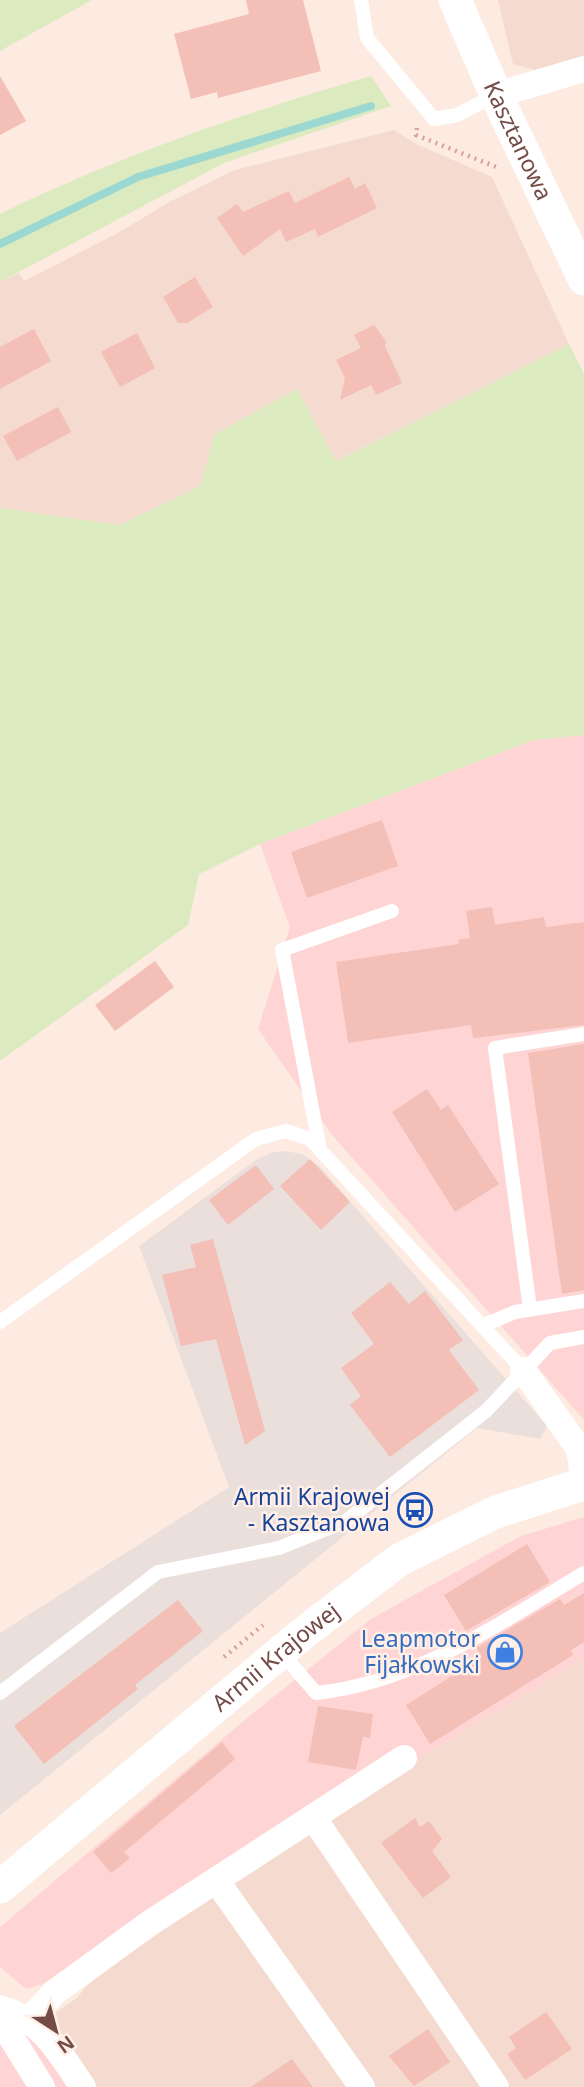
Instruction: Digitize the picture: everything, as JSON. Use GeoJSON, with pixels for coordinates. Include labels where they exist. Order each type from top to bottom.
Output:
{"type":"FeatureCollection","features":[{"type":"Feature","properties":{"kind":"street","name":"Kasztanowa"},"geometry":{"type":"LineString","coordinates":[[455,0],[496,95],[584,279]]}},
{"type":"Feature","properties":{"kind":"street"},"geometry":{"type":"LineString","coordinates":[[496,95],[584,69]]}},
{"type":"Feature","properties":{"kind":"street"},"geometry":{"type":"LineString","coordinates":[[523,1370],[579,1449],[584,1484]]}},
{"type":"Feature","properties":{"kind":"street","name":"Armii Krajowej"},"geometry":{"type":"LineString","coordinates":[[0,1886],[281,1652],[399,1560],[496,1512],[584,1484]]}},
{"type":"Feature","properties":{"kind":"street"},"geometry":{"type":"LineString","coordinates":[[29,2020],[55,1992],[87,1968],[216,1880],[404,1758]]}},
{"type":"Feature","properties":{"kind":"street"},"geometry":{"type":"LineString","coordinates":[[313,1816],[496,2087]]}},
{"type":"Feature","properties":{"kind":"street"},"geometry":{"type":"LineString","coordinates":[[216,1880],[362,2087]]}},
{"type":"Feature","properties":{"kind":"street"},"geometry":{"type":"LineString","coordinates":[[0,2008],[29,2020],[44,2030],[83,2087]]}},
{"type":"Feature","properties":{"kind":"street"},"geometry":{"type":"LineString","coordinates":[[0,2019],[38,2085]]}},
{"type":"Feature","properties":{"kind":"lane"},"geometry":{"type":"LineString","coordinates":[[360,0],[366,38],[434,119],[457,115],[496,95]]}},
{"type":"Feature","properties":{"kind":"lane"},"geometry":{"type":"LineString","coordinates":[[320,1150],[282,950],[391,911]]}},
{"type":"Feature","properties":{"kind":"lane"},"geometry":{"type":"LineString","coordinates":[[530,1309],[495,1048],[584,1034]]}},
{"type":"Feature","properties":{"kind":"lane"},"geometry":{"type":"LineString","coordinates":[[0,1322],[256,1139],[286,1131],[310,1139],[523,1370]]}},
{"type":"Feature","properties":{"kind":"lane"},"geometry":{"type":"LineString","coordinates":[[482,1326],[514,1312],[584,1301]]}},
{"type":"Feature","properties":{"kind":"lane"},"geometry":{"type":"LineString","coordinates":[[0,1693],[158,1572],[279,1548],[346,1521],[486,1412],[550,1343],[584,1337]]}},
{"type":"Feature","properties":{"kind":"lane"},"geometry":{"type":"LineString","coordinates":[[281,1652],[316,1693],[356,1689],[464,1646],[584,1573]]}},
{"type":"Feature","properties":{"kind":"shaded area"},"geometry":{"type":"Polygon","coordinates":[[[498,0],[584,0],[584,56],[536,70],[513,64],[498,0]]]}},
{"type":"Feature","properties":{"kind":"shaded area"},"geometry":{"type":"Polygon","coordinates":[[[394,130],[416,144],[492,177],[569,344],[335,461],[297,390],[215,434],[201,486],[120,525],[0,508],[0,282],[19,273],[24,281],[118,233],[171,201],[235,170],[394,130]]]}},
{"type":"Feature","properties":{"kind":"shaded area"},"geometry":{"type":"Polygon","coordinates":[[[584,735],[584,1420],[332,1135],[258,1029],[290,927],[260,844],[534,740],[584,735]]]}},
{"type":"Feature","properties":{"kind":"shaded area"},"geometry":{"type":"Polygon","coordinates":[[[273,1152],[302,1154],[320,1167],[547,1426],[540,1439],[477,1428],[0,1815],[0,1633],[229,1487],[139,1246],[256,1160],[273,1152]]]}},
{"type":"Feature","properties":{"kind":"shaded area"},"geometry":{"type":"Polygon","coordinates":[[[584,1517],[584,1659],[415,1761],[141,1917],[43,1984],[26,1989],[0,1967],[0,1927],[257,1710],[371,1619],[521,1536],[584,1517]]]}},
{"type":"Feature","properties":{"kind":"shaded area"},"geometry":{"type":"Polygon","coordinates":[[[584,1659],[584,2087],[84,2087],[41,2023],[77,1998],[102,1967],[415,1761],[584,1659]]]}},
{"type":"Feature","properties":{"kind":"shaded area"},"geometry":{"type":"Polygon","coordinates":[[[0,2026],[29,2032],[84,2087],[0,2087],[0,2026]]]}},
{"type":"Feature","properties":{"kind":"green space"},"geometry":{"type":"Polygon","coordinates":[[[0,0],[92,0],[0,51],[0,0]]]}},
{"type":"Feature","properties":{"kind":"green space"},"geometry":{"type":"Polygon","coordinates":[[[371,76],[391,106],[224,163],[0,282],[0,214],[90,173],[182,137],[371,76]]]}},
{"type":"Feature","properties":{"kind":"green space"},"geometry":{"type":"Polygon","coordinates":[[[569,344],[584,374],[584,735],[534,740],[260,844],[199,874],[188,925],[0,1061],[0,508],[120,525],[200,486],[215,434],[297,389],[336,461],[569,344]]]}},
{"type":"Feature","properties":{"kind":"building"},"geometry":{"type":"Polygon","coordinates":[[[246,0],[303,0],[321,71],[218,98],[217,92],[191,99],[174,34],[249,14],[246,0]]]}},
{"type":"Feature","properties":{"kind":"building"},"geometry":{"type":"Polygon","coordinates":[[[0,76],[26,121],[0,135],[0,76]]]}},
{"type":"Feature","properties":{"kind":"building"},"geometry":{"type":"Polygon","coordinates":[[[349,177],[355,189],[365,183],[377,208],[318,237],[315,229],[286,242],[280,229],[243,256],[217,218],[237,204],[243,212],[289,191],[295,203],[349,177]]]}},
{"type":"Feature","properties":{"kind":"building"},"geometry":{"type":"Polygon","coordinates":[[[195,277],[213,307],[187,323],[178,323],[163,297],[195,277]]]}},
{"type":"Feature","properties":{"kind":"building"},"geometry":{"type":"Polygon","coordinates":[[[374,325],[386,341],[385,346],[402,383],[376,395],[371,385],[340,400],[345,378],[336,360],[361,348],[354,335],[374,325]]]}},
{"type":"Feature","properties":{"kind":"building"},"geometry":{"type":"Polygon","coordinates":[[[34,329],[51,361],[0,389],[0,347],[34,329]]]}},
{"type":"Feature","properties":{"kind":"building"},"geometry":{"type":"Polygon","coordinates":[[[137,333],[155,368],[120,387],[101,352],[137,333]]]}},
{"type":"Feature","properties":{"kind":"building"},"geometry":{"type":"Polygon","coordinates":[[[58,407],[71,432],[17,461],[3,436],[58,407]]]}},
{"type":"Feature","properties":{"kind":"building"},"geometry":{"type":"Polygon","coordinates":[[[382,820],[398,866],[307,898],[291,852],[382,820]]]}},
{"type":"Feature","properties":{"kind":"building"},"geometry":{"type":"Polygon","coordinates":[[[492,907],[495,925],[544,917],[546,927],[584,922],[584,1025],[473,1038],[471,1025],[348,1043],[336,962],[459,944],[458,940],[470,938],[466,911],[492,907]]]}},
{"type":"Feature","properties":{"kind":"building"},"geometry":{"type":"Polygon","coordinates":[[[155,961],[174,987],[115,1031],[95,1005],[155,961]]]}},
{"type":"Feature","properties":{"kind":"building"},"geometry":{"type":"Polygon","coordinates":[[[584,1044],[584,1290],[562,1294],[528,1053],[584,1044]]]}},
{"type":"Feature","properties":{"kind":"building"},"geometry":{"type":"Polygon","coordinates":[[[427,1089],[441,1110],[448,1105],[499,1184],[455,1212],[392,1112],[427,1089]]]}},
{"type":"Feature","properties":{"kind":"building"},"geometry":{"type":"Polygon","coordinates":[[[310,1159],[350,1202],[321,1230],[280,1186],[310,1159]]]}},
{"type":"Feature","properties":{"kind":"building"},"geometry":{"type":"Polygon","coordinates":[[[256,1165],[274,1189],[228,1225],[209,1200],[256,1165]]]}},
{"type":"Feature","properties":{"kind":"building"},"geometry":{"type":"Polygon","coordinates":[[[213,1239],[265,1431],[245,1445],[216,1339],[181,1346],[162,1275],[196,1267],[190,1245],[213,1239]]]}},
{"type":"Feature","properties":{"kind":"building"},"geometry":{"type":"Polygon","coordinates":[[[390,1282],[409,1304],[425,1291],[463,1340],[449,1350],[479,1390],[390,1457],[350,1405],[361,1396],[341,1368],[374,1344],[351,1313],[390,1282]]]}},
{"type":"Feature","properties":{"kind":"building"},"geometry":{"type":"Polygon","coordinates":[[[527,1544],[550,1582],[466,1631],[444,1595],[527,1544]]]}},
{"type":"Feature","properties":{"kind":"building"},"geometry":{"type":"Polygon","coordinates":[[[584,1593],[584,1642],[571,1650],[573,1655],[430,1744],[406,1705],[482,1657],[476,1648],[560,1599],[564,1605],[584,1593]]]}},
{"type":"Feature","properties":{"kind":"building"},"geometry":{"type":"Polygon","coordinates":[[[178,1600],[203,1631],[135,1685],[138,1689],[44,1764],[14,1726],[178,1600]]]}},
{"type":"Feature","properties":{"kind":"building"},"geometry":{"type":"Polygon","coordinates":[[[318,1706],[373,1714],[370,1738],[363,1737],[356,1770],[308,1762],[318,1706]]]}},
{"type":"Feature","properties":{"kind":"building"},"geometry":{"type":"Polygon","coordinates":[[[222,1742],[235,1759],[124,1852],[130,1858],[111,1873],[93,1852],[222,1742]]]}},
{"type":"Feature","properties":{"kind":"building"},"geometry":{"type":"Polygon","coordinates":[[[415,1818],[420,1827],[429,1821],[442,1839],[432,1851],[451,1877],[423,1898],[381,1843],[415,1818]]]}},
{"type":"Feature","properties":{"kind":"building"},"geometry":{"type":"Polygon","coordinates":[[[546,2012],[572,2049],[525,2080],[507,2054],[516,2048],[509,2037],[546,2012]]]}},
{"type":"Feature","properties":{"kind":"building"},"geometry":{"type":"Polygon","coordinates":[[[428,2029],[450,2062],[414,2086],[389,2056],[428,2029]]]}},
{"type":"Feature","properties":{"kind":"building"},"geometry":{"type":"Polygon","coordinates":[[[292,2059],[313,2087],[251,2087],[292,2059]]]}},
{"type":"Feature","properties":{"kind":"waterway"},"geometry":{"type":"LineString","coordinates":[[0,244],[138,177],[371,106]]}},
{"type":"Feature","properties":{"kind":"place","name":"Armii Krajowej - Kasztanowa"},"geometry":{"type":"Point","coordinates":[415,1510]}},
{"type":"Feature","properties":{"kind":"place","name":"Leapmotor Fijałkowski"},"geometry":{"type":"Point","coordinates":[505,1652]}}]}
